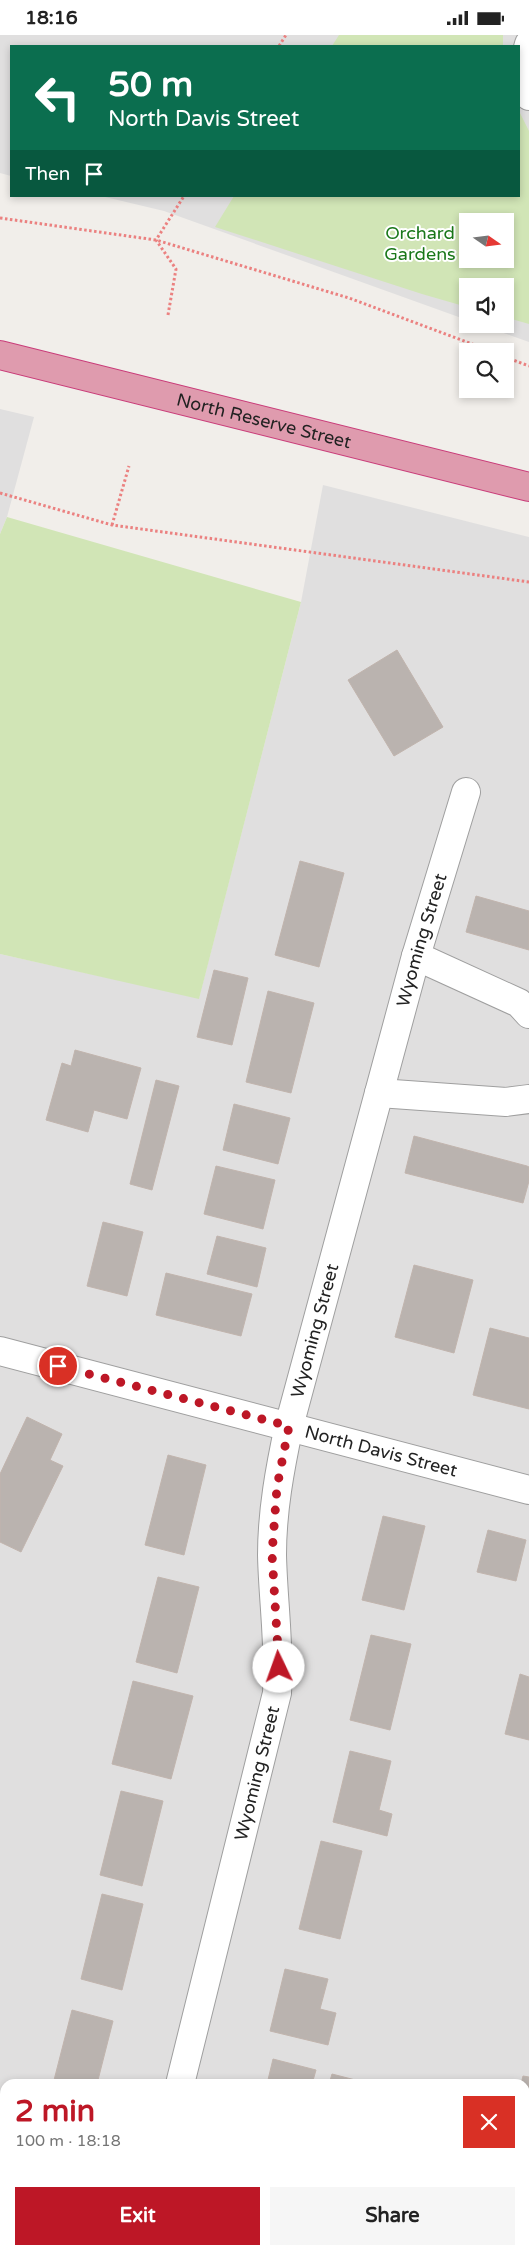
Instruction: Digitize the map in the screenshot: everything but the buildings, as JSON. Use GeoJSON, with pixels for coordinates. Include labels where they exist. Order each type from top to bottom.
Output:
{"type":"FeatureCollection","features":[{"type":"Feature","properties":{"kind":"highway","name":"North Reserve Street"},"geometry":{"type":"LineString","coordinates":[[0,355],[529,487]]}},
{"type":"Feature","properties":{"kind":"street"},"geometry":{"type":"LineString","coordinates":[[529,44],[527,51],[529,96]]}},
{"type":"Feature","properties":{"kind":"street","name":"Wyoming Street"},"geometry":{"type":"LineString","coordinates":[[181,2079],[277,1693],[279,1667],[272,1554],[277,1487],[289,1426],[416,956],[466,792]]}},
{"type":"Feature","properties":{"kind":"street"},"geometry":{"type":"LineString","coordinates":[[416,956],[519,1003],[529,1014]]}},
{"type":"Feature","properties":{"kind":"street"},"geometry":{"type":"LineString","coordinates":[[379,1093],[506,1101],[529,1099]]}},
{"type":"Feature","properties":{"kind":"street","name":"North Davis Street"},"geometry":{"type":"LineString","coordinates":[[0,1351],[529,1490]]}},
{"type":"Feature","properties":{"kind":"path"},"geometry":{"type":"LineString","coordinates":[[156,240],[183,197]]}},
{"type":"Feature","properties":{"kind":"path"},"geometry":{"type":"LineString","coordinates":[[0,218],[156,240],[349,298],[470,343]]}},
{"type":"Feature","properties":{"kind":"path"},"geometry":{"type":"LineString","coordinates":[[156,240],[176,269],[168,315]]}},
{"type":"Feature","properties":{"kind":"path"},"geometry":{"type":"LineString","coordinates":[[514,360],[529,365]]}},
{"type":"Feature","properties":{"kind":"path"},"geometry":{"type":"LineString","coordinates":[[112,525],[129,466]]}},
{"type":"Feature","properties":{"kind":"path"},"geometry":{"type":"LineString","coordinates":[[0,494],[112,525],[529,582]]}},
{"type":"Feature","properties":{"kind":"shaded area","name":"Orchard Gardens"},"geometry":{"type":"Polygon","coordinates":[[[0,35],[529,35],[529,342],[504,333],[514,333],[514,278],[459,278],[459,317],[164,211],[105,197],[520,197],[520,45],[10,45],[10,176],[0,173],[0,35]]]}},
{"type":"Feature","properties":{"kind":"shaded area"},"geometry":{"type":"Polygon","coordinates":[[[0,409],[34,417],[7,517],[0,534],[0,409]]]}},
{"type":"Feature","properties":{"kind":"shaded area"},"geometry":{"type":"Polygon","coordinates":[[[323,485],[529,537],[529,2079],[0,2079],[0,954],[199,998],[301,602],[323,485]]]}},
{"type":"Feature","properties":{"kind":"green space"},"geometry":{"type":"Polygon","coordinates":[[[339,35],[503,35],[503,45],[333,45],[339,35]]]}},
{"type":"Feature","properties":{"kind":"green space","name":"Orchard Gardens"},"geometry":{"type":"Polygon","coordinates":[[[520,113],[529,131],[529,324],[514,320],[514,278],[459,278],[459,305],[215,227],[233,197],[520,197],[520,113]]]}},
{"type":"Feature","properties":{"kind":"green space"},"geometry":{"type":"Polygon","coordinates":[[[7,517],[301,602],[199,999],[0,954],[0,534],[7,517]]]}},
{"type":"Feature","properties":{"kind":"route"},"geometry":{"type":"LineString","coordinates":[[58,1366],[289,1426],[277,1487],[272,1554],[279,1667]]}}]}
